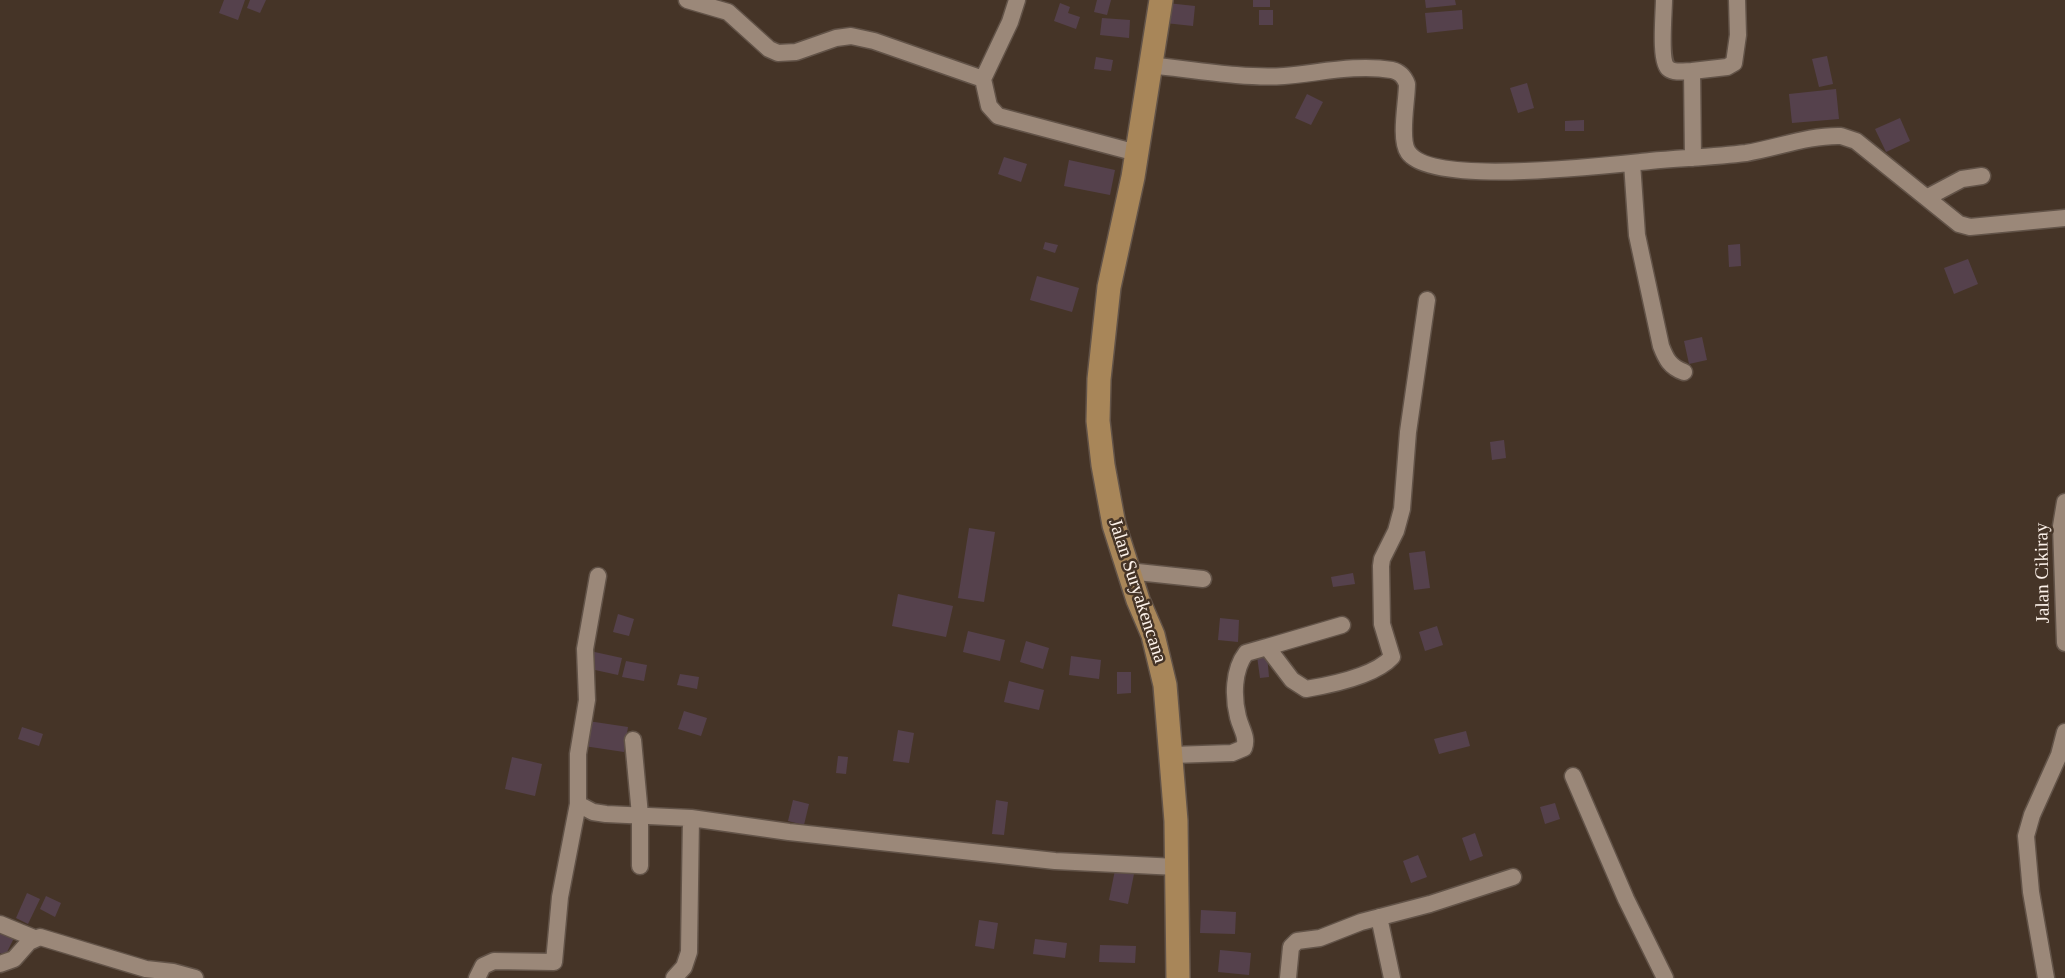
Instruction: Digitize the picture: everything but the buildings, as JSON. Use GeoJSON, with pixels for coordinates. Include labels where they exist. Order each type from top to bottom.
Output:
{"type":"FeatureCollection","features":[{"type":"Feature","properties":{"kind":"street"},"geometry":{"type":"LineString","coordinates":[[687,0],[728,12],[769,49],[778,53],[796,52],[850,36],[874,41],[983,79]]}},
{"type":"Feature","properties":{"kind":"street"},"geometry":{"type":"LineString","coordinates":[[1017,0],[1010,22],[983,79],[989,106],[998,116],[1137,153]]}},
{"type":"Feature","properties":{"kind":"street","name":"Jalan Suryakencana"},"geometry":{"type":"LineString","coordinates":[[1161,0],[1137,153],[1109,287],[1098,401],[1099,441],[1109,501],[1128,571],[1153,635],[1162,668],[1176,821],[1178,978]]}},
{"type":"Feature","properties":{"kind":"street"},"geometry":{"type":"LineString","coordinates":[[1664,0],[1663,56],[1666,66],[1672,70],[1692,71],[1727,67],[1734,63],[1738,43],[1737,0]]}},
{"type":"Feature","properties":{"kind":"street"},"geometry":{"type":"LineString","coordinates":[[1149,65],[1282,76],[1371,68],[1398,72],[1405,80],[1407,101],[1404,143],[1409,153],[1421,162],[1452,169],[1540,171],[1692,158],[1761,150],[1833,136],[1856,141],[1959,224],[1965,226],[2065,218]]}},
{"type":"Feature","properties":{"kind":"street"},"geometry":{"type":"LineString","coordinates":[[1692,71],[1692,158]]}},
{"type":"Feature","properties":{"kind":"street"},"geometry":{"type":"LineString","coordinates":[[1632,163],[1637,235],[1661,346],[1672,366],[1684,372]]}},
{"type":"Feature","properties":{"kind":"street"},"geometry":{"type":"LineString","coordinates":[[1928,197],[1962,179],[1982,176]]}},
{"type":"Feature","properties":{"kind":"street"},"geometry":{"type":"LineString","coordinates":[[1267,647],[1292,680],[1306,689],[1352,678],[1383,665],[1392,657],[1382,624],[1381,566],[1402,509],[1408,432],[1427,300]]}},
{"type":"Feature","properties":{"kind":"street","name":"Jalan Cikiray"},"geometry":{"type":"LineString","coordinates":[[2065,502],[2061,526],[2065,643]]}},
{"type":"Feature","properties":{"kind":"street"},"geometry":{"type":"LineString","coordinates":[[1128,571],[1203,579]]}},
{"type":"Feature","properties":{"kind":"street"},"geometry":{"type":"LineString","coordinates":[[477,978],[483,966],[494,961],[554,962],[560,897],[578,804],[579,754],[587,700],[585,649],[598,576]]}},
{"type":"Feature","properties":{"kind":"street"},"geometry":{"type":"LineString","coordinates":[[1172,755],[1231,753],[1244,748],[1246,738],[1236,705],[1236,674],[1241,659],[1246,653],[1342,625]]}},
{"type":"Feature","properties":{"kind":"street"},"geometry":{"type":"LineString","coordinates":[[2046,978],[2031,892],[2026,836],[2032,815],[2059,755],[2065,732]]}},
{"type":"Feature","properties":{"kind":"street"},"geometry":{"type":"LineString","coordinates":[[633,740],[640,815],[640,866]]}},
{"type":"Feature","properties":{"kind":"street"},"geometry":{"type":"LineString","coordinates":[[1573,776],[1626,899],[1665,978]]}},
{"type":"Feature","properties":{"kind":"street"},"geometry":{"type":"LineString","coordinates":[[578,804],[606,814],[691,818],[789,832],[1055,861],[1177,867]]}},
{"type":"Feature","properties":{"kind":"street"},"geometry":{"type":"LineString","coordinates":[[674,978],[684,967],[689,952],[691,818]]}},
{"type":"Feature","properties":{"kind":"street"},"geometry":{"type":"LineString","coordinates":[[1288,978],[1291,947],[1297,941],[1320,938],[1379,917],[1430,904],[1513,877]]}},
{"type":"Feature","properties":{"kind":"street"},"geometry":{"type":"LineString","coordinates":[[1379,917],[1392,978]]}},
{"type":"Feature","properties":{"kind":"street"},"geometry":{"type":"LineString","coordinates":[[0,924],[34,938],[44,938],[146,969],[195,978]]}},
{"type":"Feature","properties":{"kind":"street"},"geometry":{"type":"LineString","coordinates":[[0,964],[14,959],[34,938]]}}]}
